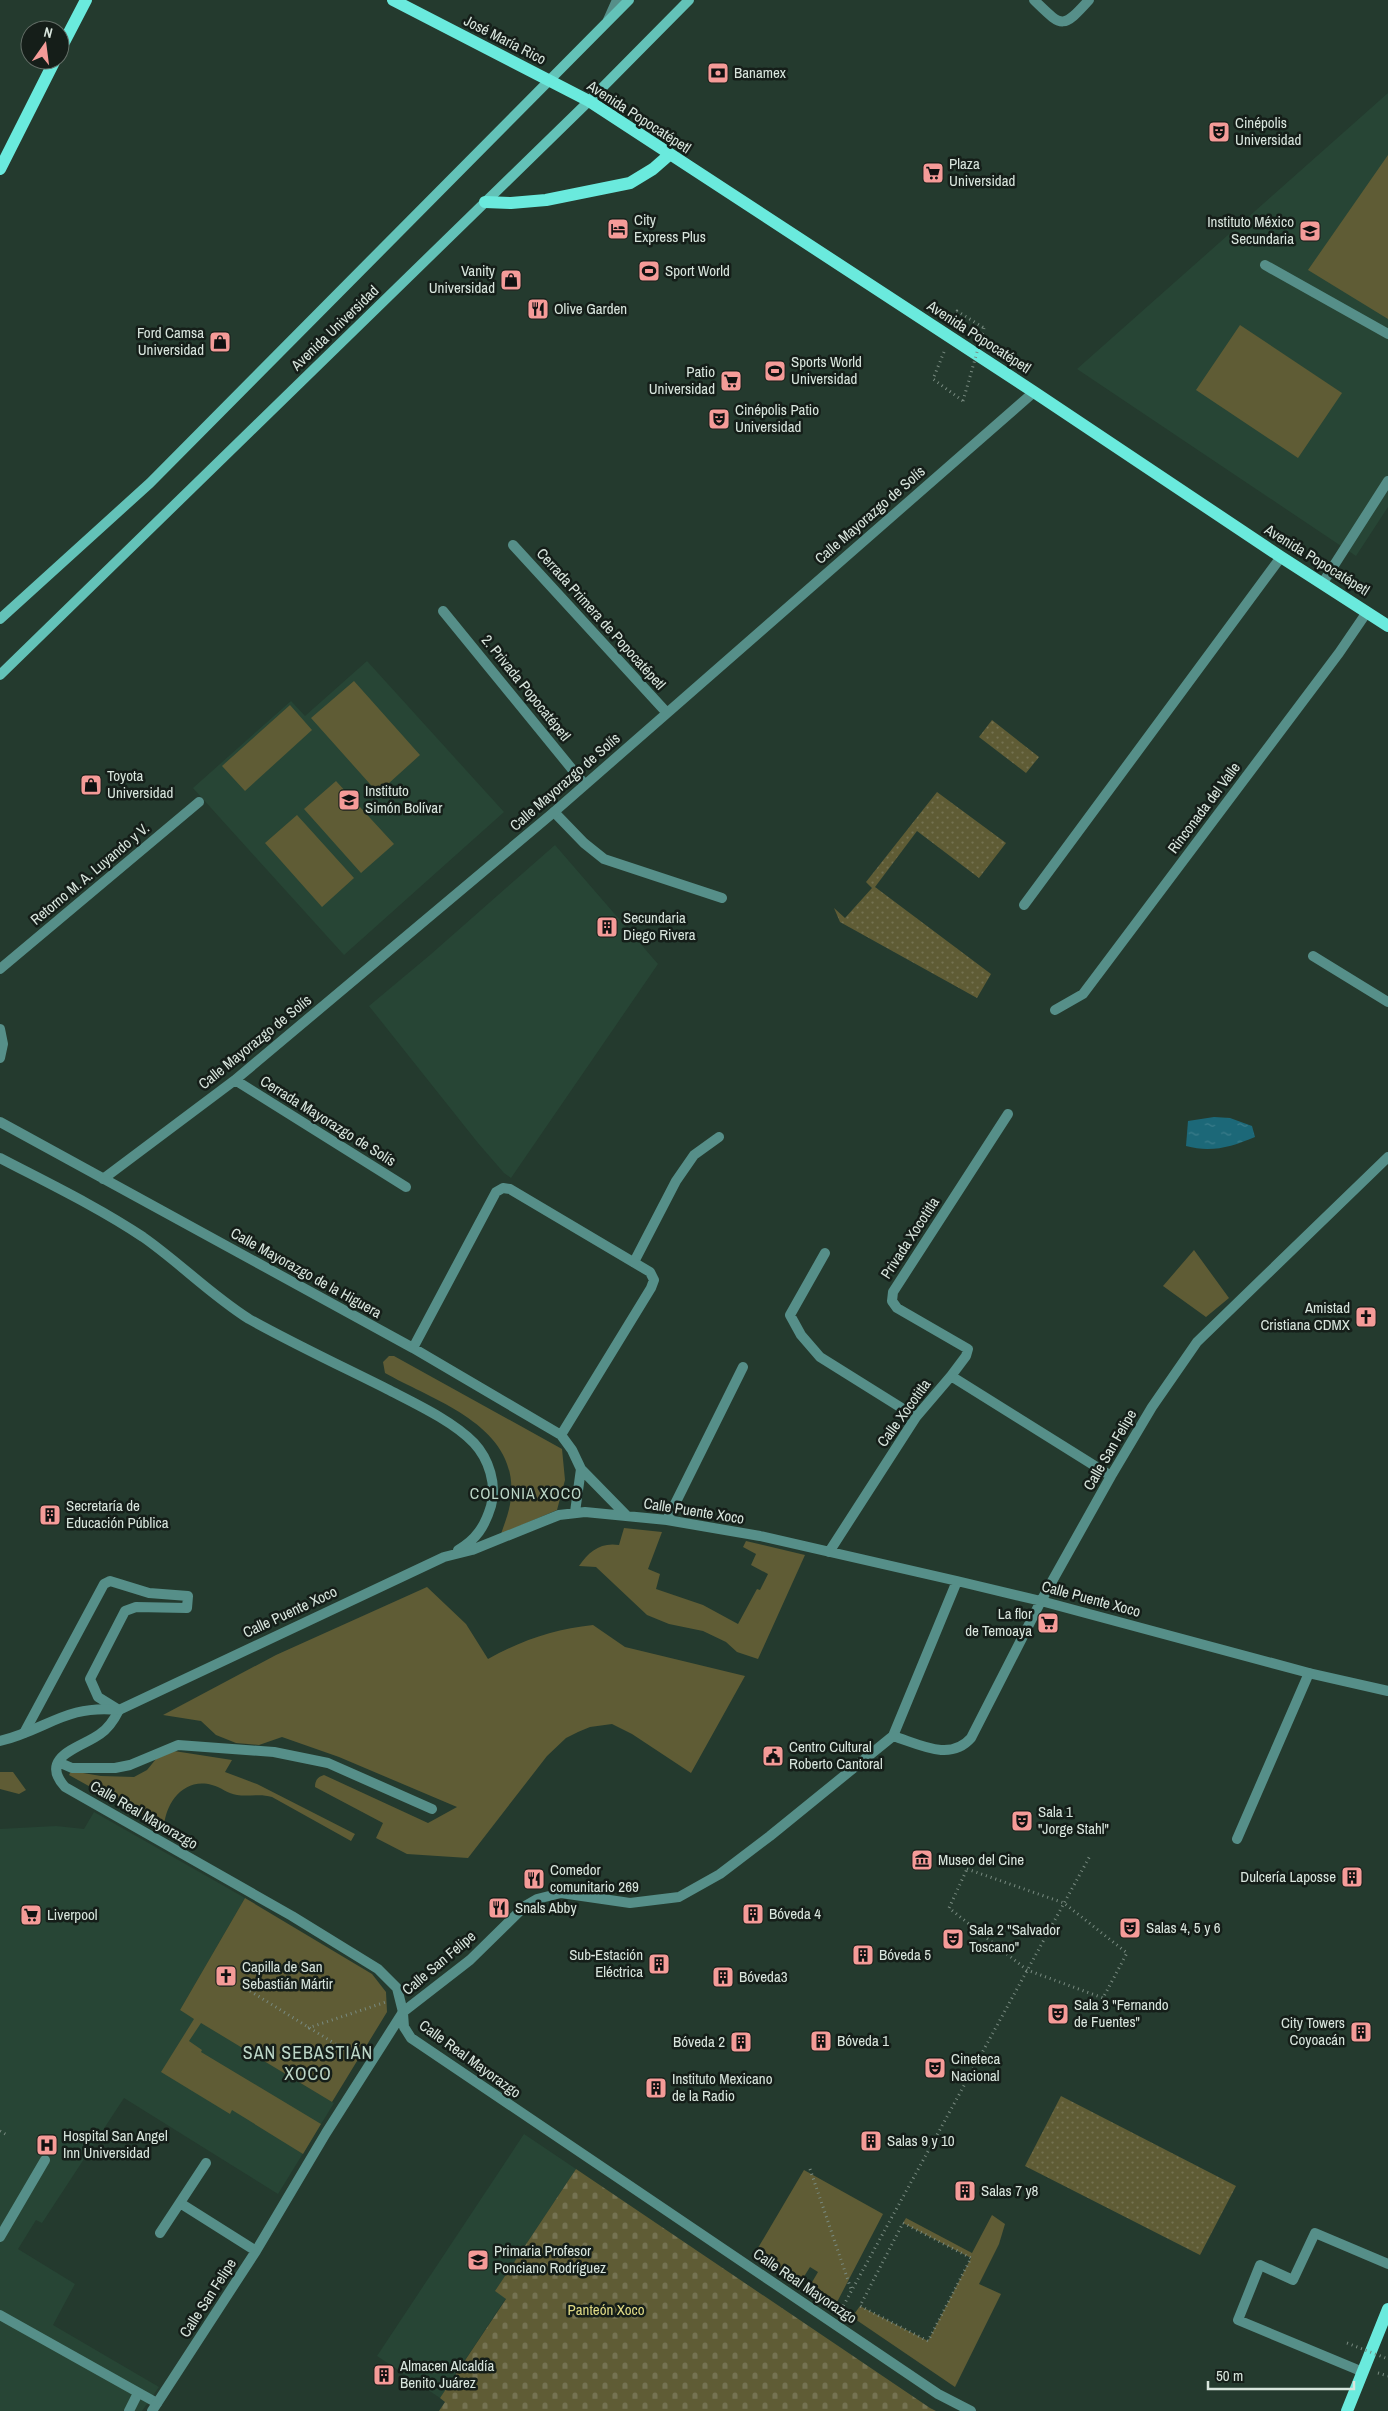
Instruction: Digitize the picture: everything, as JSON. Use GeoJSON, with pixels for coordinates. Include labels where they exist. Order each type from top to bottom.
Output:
{"type":"FeatureCollection","features":[{"type":"Feature","properties":{"kind":"main road"},"geometry":{"type":"LineString","coordinates":[[70,31],[86,0]]}},
{"type":"Feature","properties":{"kind":"main road","name":"José María Rico"},"geometry":{"type":"LineString","coordinates":[[393,0],[549,81]]}},
{"type":"Feature","properties":{"kind":"main road","name":"Avenida Universidad"},"geometry":{"type":"LineString","coordinates":[[0,619],[150,483],[629,0]]}},
{"type":"Feature","properties":{"kind":"main road","name":"Avenida Universidad"},"geometry":{"type":"LineString","coordinates":[[0,675],[589,101],[689,0]]}},
{"type":"Feature","properties":{"kind":"main road"},"geometry":{"type":"LineString","coordinates":[[0,169],[50,70]]}},
{"type":"Feature","properties":{"kind":"main road","name":"Avenida Popocatépetl"},"geometry":{"type":"LineString","coordinates":[[549,81],[589,101],[1034,392],[1281,558],[1388,626]]}},
{"type":"Feature","properties":{"kind":"main road"},"geometry":{"type":"LineString","coordinates":[[485,202],[511,203],[546,200],[630,182],[653,169],[669,155]]}},
{"type":"Feature","properties":{"kind":"main road"},"geometry":{"type":"LineString","coordinates":[[1347,2411],[1388,2309]]}},
{"type":"Feature","properties":{"kind":"street"},"geometry":{"type":"LineString","coordinates":[[607,23],[617,0]]}},
{"type":"Feature","properties":{"kind":"street"},"geometry":{"type":"LineString","coordinates":[[1034,0],[1056,20],[1063,22],[1071,20],[1090,0]]}},
{"type":"Feature","properties":{"kind":"street"},"geometry":{"type":"LineString","coordinates":[[1265,265],[1388,334]]}},
{"type":"Feature","properties":{"kind":"street","name":"Calle Mayorazgo de Solís"},"geometry":{"type":"LineString","coordinates":[[103,1179],[234,1080],[554,812],[1034,392]]}},
{"type":"Feature","properties":{"kind":"street"},"geometry":{"type":"LineString","coordinates":[[1322,584],[1388,481]]}},
{"type":"Feature","properties":{"kind":"street","name":"Cerrada Primera de Popocatépetl"},"geometry":{"type":"LineString","coordinates":[[513,545],[667,713]]}},
{"type":"Feature","properties":{"kind":"street"},"geometry":{"type":"LineString","coordinates":[[1024,905],[1281,558]]}},
{"type":"Feature","properties":{"kind":"street","name":"2. Privada Popocatépetl"},"geometry":{"type":"LineString","coordinates":[[444,611],[585,785]]}},
{"type":"Feature","properties":{"kind":"street","name":"Rinconada del Valle"},"geometry":{"type":"LineString","coordinates":[[1054,1010],[1083,994],[1339,653],[1367,612]]}},
{"type":"Feature","properties":{"kind":"street","name":"Retorno M. A. Luyando y V."},"geometry":{"type":"LineString","coordinates":[[0,969],[200,802]]}},
{"type":"Feature","properties":{"kind":"street"},"geometry":{"type":"LineString","coordinates":[[554,812],[584,843],[604,859],[722,898]]}},
{"type":"Feature","properties":{"kind":"street"},"geometry":{"type":"LineString","coordinates":[[1313,956],[1388,1002]]}},
{"type":"Feature","properties":{"kind":"street"},"geometry":{"type":"LineString","coordinates":[[0,1029],[3,1044],[0,1058]]}},
{"type":"Feature","properties":{"kind":"street","name":"Cerrada Mayorazgo de Solís"},"geometry":{"type":"LineString","coordinates":[[234,1080],[406,1187]]}},
{"type":"Feature","properties":{"kind":"street","name":"Privada Xocotitla"},"geometry":{"type":"LineString","coordinates":[[951,1376],[966,1356],[968,1349],[897,1308],[892,1301],[893,1292],[1008,1114]]}},
{"type":"Feature","properties":{"kind":"street","name":"Calle Mayorazgo de la Higuera"},"geometry":{"type":"LineString","coordinates":[[0,1122],[413,1348],[561,1435],[572,1450],[581,1469],[627,1516]]}},
{"type":"Feature","properties":{"kind":"street"},"geometry":{"type":"LineString","coordinates":[[634,1262],[676,1181],[694,1155],[719,1137]]}},
{"type":"Feature","properties":{"kind":"street","name":"Calle San Felipe"},"geometry":{"type":"LineString","coordinates":[[893,1736],[945,1751],[959,1748],[966,1744],[971,1738],[1041,1601],[1111,1476],[1152,1407],[1197,1342],[1388,1157]]}},
{"type":"Feature","properties":{"kind":"street"},"geometry":{"type":"LineString","coordinates":[[0,1158],[106,1214],[142,1237],[200,1280],[228,1305],[249,1319],[418,1405],[465,1434],[478,1448],[488,1465],[493,1490],[492,1503],[483,1527],[476,1538],[444,1557]]}},
{"type":"Feature","properties":{"kind":"street"},"geometry":{"type":"LineString","coordinates":[[413,1348],[496,1192],[503,1188],[510,1190],[634,1262],[650,1272],[654,1280],[652,1288],[561,1435]]}},
{"type":"Feature","properties":{"kind":"street"},"geometry":{"type":"LineString","coordinates":[[825,1253],[790,1315],[800,1335],[820,1357],[916,1417]]}},
{"type":"Feature","properties":{"kind":"street"},"geometry":{"type":"LineString","coordinates":[[667,1520],[743,1367]]}},
{"type":"Feature","properties":{"kind":"street","name":"Calle Xocotitla"},"geometry":{"type":"LineString","coordinates":[[829,1552],[916,1417],[951,1376],[1111,1476]]}},
{"type":"Feature","properties":{"kind":"street"},"geometry":{"type":"LineString","coordinates":[[575,1512],[581,1469]]}},
{"type":"Feature","properties":{"kind":"street","name":"Calle Puente Xoco"},"geometry":{"type":"LineString","coordinates":[[24,1733],[69,1712],[94,1708],[118,1710],[444,1557],[472,1550],[558,1514],[575,1512],[667,1520],[760,1536],[1041,1601],[1309,1673],[1388,1691]]}},
{"type":"Feature","properties":{"kind":"street"},"geometry":{"type":"LineString","coordinates":[[0,1741],[24,1733],[104,1584],[110,1580],[149,1593],[188,1596],[187,1608],[136,1607],[125,1611],[90,1678],[98,1697],[118,1710],[107,1728],[98,1736],[68,1751],[58,1762],[72,1768],[115,1768],[130,1765],[178,1745],[274,1752],[328,1763],[432,1809]]}},
{"type":"Feature","properties":{"kind":"street","name":"Calle San Felipe"},"geometry":{"type":"LineString","coordinates":[[155,2407],[256,2251],[403,2012],[470,1960],[525,1906],[536,1899],[561,1893],[608,1901],[647,1902],[679,1896],[720,1874],[770,1836],[893,1736],[957,1581]]}},
{"type":"Feature","properties":{"kind":"street"},"geometry":{"type":"LineString","coordinates":[[1237,1839],[1309,1673]]}},
{"type":"Feature","properties":{"kind":"street","name":"Calle Real Mayorazgo"},"geometry":{"type":"LineString","coordinates":[[58,1762],[57,1775],[65,1787],[292,1916],[378,1969],[392,1980],[401,1997],[403,2020],[407,2033],[418,2043],[938,2394],[971,2411]]}},
{"type":"Feature","properties":{"kind":"street"},"geometry":{"type":"LineString","coordinates":[[0,2237],[45,2160]]}},
{"type":"Feature","properties":{"kind":"street"},"geometry":{"type":"LineString","coordinates":[[160,2233],[206,2162]]}},
{"type":"Feature","properties":{"kind":"street"},"geometry":{"type":"LineString","coordinates":[[180,2203],[256,2251]]}},
{"type":"Feature","properties":{"kind":"street"},"geometry":{"type":"LineString","coordinates":[[1363,2372],[1238,2320],[1260,2265],[1293,2280],[1315,2232],[1388,2264]]}},
{"type":"Feature","properties":{"kind":"street"},"geometry":{"type":"LineString","coordinates":[[0,2315],[155,2407]]}},
{"type":"Feature","properties":{"kind":"street"},"geometry":{"type":"LineString","coordinates":[[129,2411],[136,2398]]}},
{"type":"Feature","properties":{"kind":"path"},"geometry":{"type":"LineString","coordinates":[[957,311],[984,328],[963,401],[934,379],[947,335],[957,311]]}},
{"type":"Feature","properties":{"kind":"path"},"geometry":{"type":"LineString","coordinates":[[842,2310],[1091,1854]]}},
{"type":"Feature","properties":{"kind":"path"},"geometry":{"type":"LineString","coordinates":[[967,1869],[1064,1903],[1127,1953],[1103,1998],[1027,1970],[949,1908],[967,1869]]}},
{"type":"Feature","properties":{"kind":"path"},"geometry":{"type":"LineString","coordinates":[[250,1991],[369,2065]]}},
{"type":"Feature","properties":{"kind":"path"},"geometry":{"type":"LineString","coordinates":[[308,2028],[401,1997]]}},
{"type":"Feature","properties":{"kind":"path"},"geometry":{"type":"LineString","coordinates":[[0,2131],[7,2135]]}},
{"type":"Feature","properties":{"kind":"path"},"geometry":{"type":"LineString","coordinates":[[810,2169],[852,2292]]}},
{"type":"Feature","properties":{"kind":"path"},"geometry":{"type":"LineString","coordinates":[[903,2223],[971,2258],[928,2341],[860,2306],[903,2223]]}},
{"type":"Feature","properties":{"kind":"path"},"geometry":{"type":"LineString","coordinates":[[1347,2344],[1388,2359]]}},
{"type":"Feature","properties":{"kind":"shaded area","name":"Instituto México Secundaria"},"geometry":{"type":"Polygon","coordinates":[[[1388,93],[1388,507],[1356,556],[1077,369],[1388,93]]]}},
{"type":"Feature","properties":{"kind":"shaded area","name":"Instituto Simón Bolívar"},"geometry":{"type":"Polygon","coordinates":[[[367,661],[504,812],[344,955],[193,788],[291,701],[305,716],[367,661]]]}},
{"type":"Feature","properties":{"kind":"shaded area"},"geometry":{"type":"Polygon","coordinates":[[[555,845],[658,964],[511,1178],[504,1173],[478,1143],[369,1006],[555,845]]]}},
{"type":"Feature","properties":{"kind":"shaded area","name":"Hospital San Angel Inn Universidad"},"geometry":{"type":"Polygon","coordinates":[[[94,1812],[245,1898],[180,2010],[334,2103],[278,2194],[124,2098],[42,2223],[36,2220],[18,2249],[75,2284],[53,2325],[159,2387],[142,2411],[0,2411],[0,1829],[56,1826],[84,1829],[94,1812]]]}},
{"type":"Feature","properties":{"kind":"shaded area","name":"Primaria Profesor Ponciano Rodríguez"},"geometry":{"type":"Polygon","coordinates":[[[524,2134],[576,2169],[495,2291],[506,2298],[440,2398],[377,2356],[524,2134]]]}},
{"type":"Feature","properties":{"kind":"green space"},"geometry":{"type":"Polygon","coordinates":[[[1388,155],[1388,319],[1308,270],[1388,155]]]}},
{"type":"Feature","properties":{"kind":"green space"},"geometry":{"type":"Polygon","coordinates":[[[1240,325],[1342,393],[1298,458],[1196,390],[1240,325]]]}},
{"type":"Feature","properties":{"kind":"green space"},"geometry":{"type":"Polygon","coordinates":[[[354,681],[420,755],[378,793],[311,718],[354,681]]]}},
{"type":"Feature","properties":{"kind":"green space"},"geometry":{"type":"Polygon","coordinates":[[[290,705],[312,730],[245,791],[222,766],[290,705]]]}},
{"type":"Feature","properties":{"kind":"green space"},"geometry":{"type":"Polygon","coordinates":[[[992,720],[1039,757],[1026,773],[979,737],[992,720]]]}},
{"type":"Feature","properties":{"kind":"green space"},"geometry":{"type":"Polygon","coordinates":[[[336,781],[394,844],[361,873],[304,809],[336,781]]]}},
{"type":"Feature","properties":{"kind":"green space"},"geometry":{"type":"Polygon","coordinates":[[[937,792],[1006,843],[979,878],[917,831],[875,887],[991,974],[977,998],[840,922],[834,908],[845,918],[872,888],[866,882],[937,792]]]}},
{"type":"Feature","properties":{"kind":"green space"},"geometry":{"type":"Polygon","coordinates":[[[297,815],[354,878],[322,907],[265,843],[297,815]]]}},
{"type":"Feature","properties":{"kind":"green space"},"geometry":{"type":"Polygon","coordinates":[[[1194,1250],[1229,1298],[1206,1317],[1163,1286],[1194,1250]]]}},
{"type":"Feature","properties":{"kind":"green space"},"geometry":{"type":"Polygon","coordinates":[[[389,1356],[394,1356],[562,1449],[565,1480],[557,1510],[501,1534],[511,1497],[510,1472],[501,1451],[487,1434],[469,1418],[385,1373],[383,1362],[389,1356]]]}},
{"type":"Feature","properties":{"kind":"green space"},"geometry":{"type":"Polygon","coordinates":[[[624,1528],[662,1532],[648,1569],[660,1574],[656,1589],[703,1605],[738,1624],[757,1589],[760,1590],[768,1574],[751,1565],[756,1554],[743,1547],[746,1541],[805,1555],[758,1659],[737,1652],[726,1642],[703,1631],[669,1624],[647,1615],[596,1567],[579,1566],[591,1552],[601,1546],[619,1545],[624,1528]]]}},
{"type":"Feature","properties":{"kind":"green space"},"geometry":{"type":"Polygon","coordinates":[[[427,1587],[466,1624],[488,1659],[513,1646],[539,1636],[565,1629],[593,1625],[625,1647],[745,1676],[691,1773],[632,1734],[612,1724],[590,1727],[566,1738],[547,1756],[468,1858],[407,1854],[376,1838],[383,1823],[315,1787],[315,1785],[318,1778],[324,1775],[428,1823],[457,1807],[339,1757],[282,1737],[259,1745],[236,1743],[216,1735],[201,1721],[163,1715],[276,1655],[427,1587]]]}},
{"type":"Feature","properties":{"kind":"green space"},"geometry":{"type":"Polygon","coordinates":[[[174,1751],[232,1760],[225,1772],[257,1784],[355,1834],[351,1841],[272,1797],[237,1795],[215,1786],[202,1784],[185,1788],[178,1794],[168,1810],[164,1828],[69,1775],[71,1771],[101,1776],[134,1777],[147,1770],[156,1759],[174,1751]]]}},
{"type":"Feature","properties":{"kind":"green space"},"geometry":{"type":"Polygon","coordinates":[[[0,1772],[13,1772],[26,1790],[19,1794],[0,1789],[0,1772]]]}},
{"type":"Feature","properties":{"kind":"green space"},"geometry":{"type":"Polygon","coordinates":[[[245,1898],[372,1974],[386,1992],[387,2012],[332,2102],[201,2023],[189,2041],[202,2050],[201,2052],[321,2124],[303,2154],[232,2110],[230,2114],[161,2072],[194,2019],[180,2010],[245,1898]]]}},
{"type":"Feature","properties":{"kind":"green space"},"geometry":{"type":"Polygon","coordinates":[[[1061,2096],[1236,2186],[1200,2255],[1025,2166],[1061,2096]]]}},
{"type":"Feature","properties":{"kind":"green space","name":"Panteón Xoco"},"geometry":{"type":"Polygon","coordinates":[[[576,2169],[936,2411],[439,2411],[445,2402],[440,2398],[506,2299],[495,2291],[576,2169]]]}},
{"type":"Feature","properties":{"kind":"green space"},"geometry":{"type":"Polygon","coordinates":[[[804,2170],[883,2214],[835,2306],[808,2289],[818,2272],[810,2267],[800,2283],[755,2253],[804,2170]]]}},
{"type":"Feature","properties":{"kind":"green space"},"geometry":{"type":"Polygon","coordinates":[[[992,2215],[1005,2224],[999,2244],[979,2284],[1001,2294],[955,2387],[852,2317],[860,2306],[928,2341],[971,2258],[903,2223],[906,2218],[972,2253],[992,2215]]]}},
{"type":"Feature","properties":{"kind":"water"},"geometry":{"type":"Polygon","coordinates":[[[1214,1117],[1230,1118],[1252,1126],[1255,1137],[1221,1148],[1204,1149],[1186,1146],[1188,1121],[1214,1117]]]}},
{"type":"Feature","properties":{"kind":"place","name":"Banamex"},"geometry":{"type":"Point","coordinates":[718,73]}},
{"type":"Feature","properties":{"kind":"place","name":"Cinépolis Universidad"},"geometry":{"type":"Point","coordinates":[1219,132]}},
{"type":"Feature","properties":{"kind":"place","name":"Plaza Universidad"},"geometry":{"type":"Point","coordinates":[933,173]}},
{"type":"Feature","properties":{"kind":"place","name":"City Express Plus"},"geometry":{"type":"Point","coordinates":[618,229]}},
{"type":"Feature","properties":{"kind":"place","name":"Instituto México Secundaria"},"geometry":{"type":"Point","coordinates":[1310,231]}},
{"type":"Feature","properties":{"kind":"place","name":"Sport World"},"geometry":{"type":"Point","coordinates":[649,271]}},
{"type":"Feature","properties":{"kind":"place","name":"Vanity Universidad"},"geometry":{"type":"Point","coordinates":[511,280]}},
{"type":"Feature","properties":{"kind":"place","name":"Olive Garden"},"geometry":{"type":"Point","coordinates":[538,309]}},
{"type":"Feature","properties":{"kind":"place","name":"Ford Camsa Universidad"},"geometry":{"type":"Point","coordinates":[220,342]}},
{"type":"Feature","properties":{"kind":"place","name":"Sports World Universidad"},"geometry":{"type":"Point","coordinates":[775,371]}},
{"type":"Feature","properties":{"kind":"place","name":"Patio Universidad"},"geometry":{"type":"Point","coordinates":[731,381]}},
{"type":"Feature","properties":{"kind":"place","name":"Cinépolis Patio Universidad"},"geometry":{"type":"Point","coordinates":[719,419]}},
{"type":"Feature","properties":{"kind":"place","name":"Toyota Universidad"},"geometry":{"type":"Point","coordinates":[91,785]}},
{"type":"Feature","properties":{"kind":"place","name":"Instituto Simón Bolívar"},"geometry":{"type":"Point","coordinates":[349,800]}},
{"type":"Feature","properties":{"kind":"place","name":"Secundaria Diego Rivera"},"geometry":{"type":"Point","coordinates":[607,927]}},
{"type":"Feature","properties":{"kind":"place","name":"Amistad Cristiana CDMX"},"geometry":{"type":"Point","coordinates":[1366,1317]}},
{"type":"Feature","properties":{"kind":"place","name":"Secretaría de Educación Pública"},"geometry":{"type":"Point","coordinates":[50,1515]}},
{"type":"Feature","properties":{"kind":"place","name":"La flor de Temoaya"},"geometry":{"type":"Point","coordinates":[1048,1623]}},
{"type":"Feature","properties":{"kind":"place","name":"Centro Cultural Roberto Cantoral"},"geometry":{"type":"Point","coordinates":[773,1756]}},
{"type":"Feature","properties":{"kind":"place","name":"Sala 1 \"Jorge Stahl\""},"geometry":{"type":"Point","coordinates":[1022,1821]}},
{"type":"Feature","properties":{"kind":"place","name":"Museo del Cine"},"geometry":{"type":"Point","coordinates":[922,1860]}},
{"type":"Feature","properties":{"kind":"place","name":"Dulcería Laposse"},"geometry":{"type":"Point","coordinates":[1352,1877]}},
{"type":"Feature","properties":{"kind":"place","name":"Comedor comunitario 269"},"geometry":{"type":"Point","coordinates":[534,1879]}},
{"type":"Feature","properties":{"kind":"place","name":"Snals Abby"},"geometry":{"type":"Point","coordinates":[499,1908]}},
{"type":"Feature","properties":{"kind":"place","name":"Bóveda 4"},"geometry":{"type":"Point","coordinates":[753,1914]}},
{"type":"Feature","properties":{"kind":"place","name":"Liverpool"},"geometry":{"type":"Point","coordinates":[31,1915]}},
{"type":"Feature","properties":{"kind":"place","name":"Salas 4, 5 y 6"},"geometry":{"type":"Point","coordinates":[1130,1928]}},
{"type":"Feature","properties":{"kind":"place","name":"Sala 2 \"Salvador Toscano\""},"geometry":{"type":"Point","coordinates":[953,1939]}},
{"type":"Feature","properties":{"kind":"place","name":"Bóveda 5"},"geometry":{"type":"Point","coordinates":[863,1955]}},
{"type":"Feature","properties":{"kind":"place","name":"Sub-Estación Eléctrica"},"geometry":{"type":"Point","coordinates":[659,1964]}},
{"type":"Feature","properties":{"kind":"place","name":"Capilla de San Sebastián Mártir"},"geometry":{"type":"Point","coordinates":[226,1976]}},
{"type":"Feature","properties":{"kind":"place","name":"Bóveda3"},"geometry":{"type":"Point","coordinates":[723,1977]}},
{"type":"Feature","properties":{"kind":"place","name":"Sala 3 \"Fernando de Fuentes\""},"geometry":{"type":"Point","coordinates":[1058,2014]}},
{"type":"Feature","properties":{"kind":"place","name":"City Towers Coyoacán"},"geometry":{"type":"Point","coordinates":[1361,2032]}},
{"type":"Feature","properties":{"kind":"place","name":"Bóveda 1"},"geometry":{"type":"Point","coordinates":[821,2041]}},
{"type":"Feature","properties":{"kind":"place","name":"Bóveda 2"},"geometry":{"type":"Point","coordinates":[741,2042]}},
{"type":"Feature","properties":{"kind":"place","name":"Cineteca Nacional"},"geometry":{"type":"Point","coordinates":[935,2068]}},
{"type":"Feature","properties":{"kind":"place","name":"Instituto Mexicano de la Radio"},"geometry":{"type":"Point","coordinates":[656,2088]}},
{"type":"Feature","properties":{"kind":"place","name":"Salas 9 y 10"},"geometry":{"type":"Point","coordinates":[871,2141]}},
{"type":"Feature","properties":{"kind":"place","name":"Hospital San Angel Inn Universidad"},"geometry":{"type":"Point","coordinates":[47,2145]}},
{"type":"Feature","properties":{"kind":"place","name":"Salas 7 y8"},"geometry":{"type":"Point","coordinates":[965,2191]}},
{"type":"Feature","properties":{"kind":"place","name":"Primaria Profesor Ponciano Rodríguez"},"geometry":{"type":"Point","coordinates":[478,2260]}},
{"type":"Feature","properties":{"kind":"place","name":"Almacen Alcaldía Benito Juárez"},"geometry":{"type":"Point","coordinates":[384,2375]}},
{"type":"Feature","properties":{"kind":"district","name":"COLONIA XOCO"},"geometry":{"type":"Point","coordinates":[526,1493]}},
{"type":"Feature","properties":{"kind":"district","name":"SAN SEBASTIÁN XOCO"},"geometry":{"type":"Point","coordinates":[308,2063]}}]}
